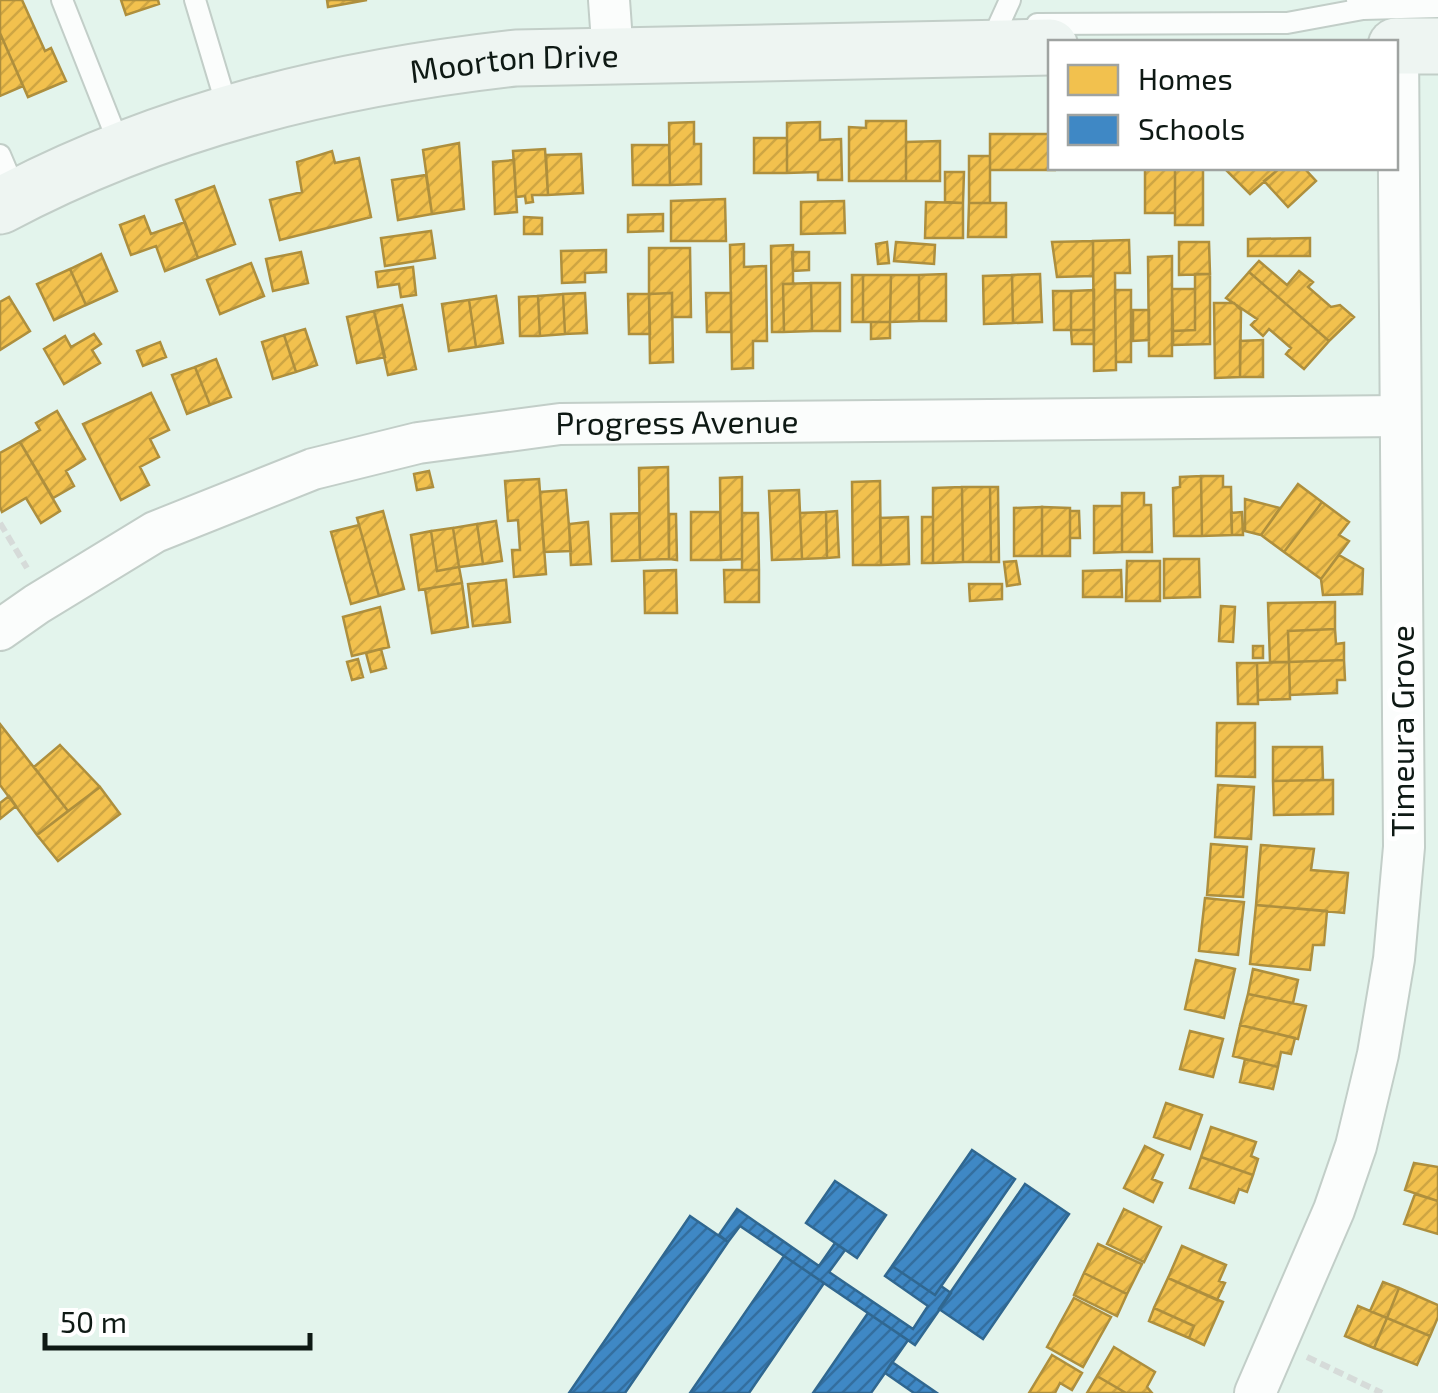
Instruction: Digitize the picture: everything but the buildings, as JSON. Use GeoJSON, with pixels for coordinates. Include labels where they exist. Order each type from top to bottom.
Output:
{"type":"FeatureCollection","features":[{"type":"Feature","properties":{"kind":"street"},"geometry":{"type":"LineString","coordinates":[[609,0],[613,56]]}},
{"type":"Feature","properties":{"kind":"street","name":"Moorton Drive"},"geometry":{"type":"LineString","coordinates":[[6,186],[229,112],[287,97],[466,64],[516,58],[613,56],[999,24],[1048,46]]}},
{"type":"Feature","properties":{"kind":"street","name":"Timeura Grove"},"geometry":{"type":"LineString","coordinates":[[1255,1393],[1334,1210],[1356,1146],[1378,1054],[1394,959],[1404,848],[1394,170]]}},
{"type":"Feature","properties":{"kind":"street","name":"Progress Avenue"},"geometry":{"type":"LineString","coordinates":[[0,630],[155,532],[313,469],[438,440],[560,424],[1400,416]]}},
{"type":"Feature","properties":{"kind":"lane"},"geometry":{"type":"LineString","coordinates":[[62,0],[122,150]]}},
{"type":"Feature","properties":{"kind":"lane"},"geometry":{"type":"LineString","coordinates":[[195,0],[229,112]]}},
{"type":"Feature","properties":{"kind":"lane"},"geometry":{"type":"LineString","coordinates":[[999,24],[1287,22],[1390,29],[1438,7]]}},
{"type":"Feature","properties":{"kind":"path"},"geometry":{"type":"LineString","coordinates":[[0,524],[46,598]]}},
{"type":"Feature","properties":{"kind":"path"},"geometry":{"type":"LineString","coordinates":[[1279,1343],[1382,1393]]}}]}
